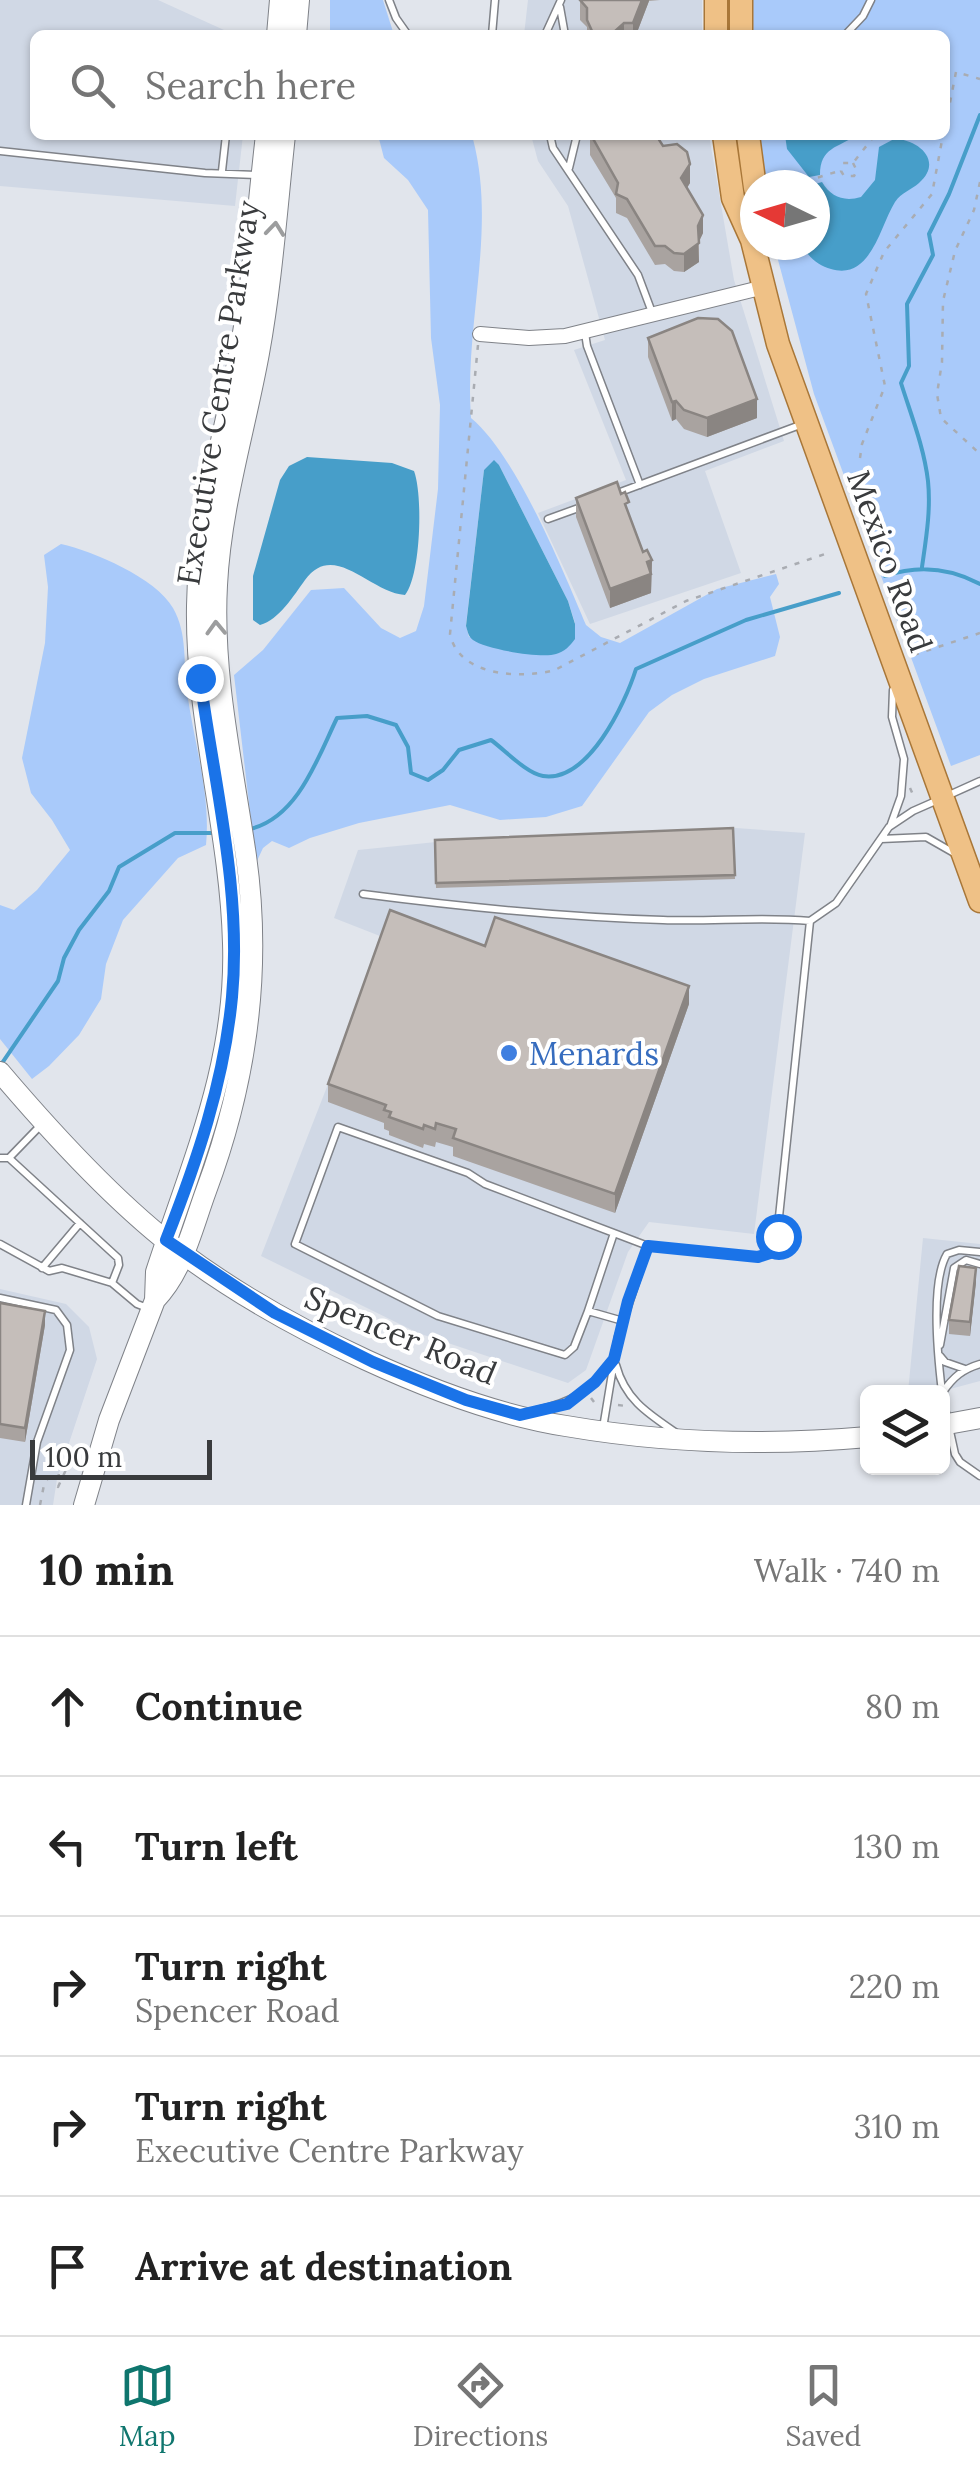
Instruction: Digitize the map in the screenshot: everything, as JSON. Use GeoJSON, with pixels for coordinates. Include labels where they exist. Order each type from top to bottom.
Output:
{"type":"FeatureCollection","features":[{"type":"Feature","properties":{"kind":"main road"},"geometry":{"type":"LineString","coordinates":[[716,0],[716,30]]}},
{"type":"Feature","properties":{"kind":"main road"},"geometry":{"type":"LineString","coordinates":[[741,0],[742,30]]}},
{"type":"Feature","properties":{"kind":"main road","name":"Mexico Road"},"geometry":{"type":"LineString","coordinates":[[725,140],[733,198],[740,213]]}},
{"type":"Feature","properties":{"kind":"main road"},"geometry":{"type":"LineString","coordinates":[[749,140],[753,170]]}},
{"type":"Feature","properties":{"kind":"main road","name":"Mexico Road"},"geometry":{"type":"LineString","coordinates":[[757,260],[778,344],[869,599],[904,662],[942,798],[980,901]]}},
{"type":"Feature","properties":{"kind":"street"},"geometry":{"type":"LineString","coordinates":[[277,30],[280,0]]}},
{"type":"Feature","properties":{"kind":"street"},"geometry":{"type":"LineString","coordinates":[[296,30],[299,0]]}},
{"type":"Feature","properties":{"kind":"street","name":"Executive Centre Parkway"},"geometry":{"type":"LineString","coordinates":[[153,1305],[172,1282],[183,1254],[228,1128],[245,1054],[252,956],[227,796],[218,669],[217,580],[227,506],[266,308],[271,177],[267,140]]}},
{"type":"Feature","properties":{"kind":"street","name":"Executive Centre Parkway"},"geometry":{"type":"LineString","coordinates":[[271,177],[283,140]]}},
{"type":"Feature","properties":{"kind":"street"},"geometry":{"type":"LineString","coordinates":[[480,334],[529,338],[585,332],[764,287]]}},
{"type":"Feature","properties":{"kind":"street","name":"Executive Centre Parkway"},"geometry":{"type":"LineString","coordinates":[[84,1505],[109,1420],[153,1305],[156,1272],[197,1160],[224,1056],[232,994],[237,861]]}},
{"type":"Feature","properties":{"kind":"street","name":"Spencer Road"},"geometry":{"type":"LineString","coordinates":[[0,1072],[134,1213],[183,1254],[275,1313],[373,1362],[466,1400],[562,1426],[686,1440],[784,1442],[860,1437]]}},
{"type":"Feature","properties":{"kind":"street"},"geometry":{"type":"LineString","coordinates":[[950,1424],[980,1418]]}},
{"type":"Feature","properties":{"kind":"lane"},"geometry":{"type":"LineString","coordinates":[[390,0],[404,30]]}},
{"type":"Feature","properties":{"kind":"lane"},"geometry":{"type":"LineString","coordinates":[[492,30],[494,0]]}},
{"type":"Feature","properties":{"kind":"lane"},"geometry":{"type":"LineString","coordinates":[[850,30],[871,0]]}},
{"type":"Feature","properties":{"kind":"lane"},"geometry":{"type":"LineString","coordinates":[[546,30],[560,2]]}},
{"type":"Feature","properties":{"kind":"lane"},"geometry":{"type":"LineString","coordinates":[[560,2],[564,30]]}},
{"type":"Feature","properties":{"kind":"lane"},"geometry":{"type":"LineString","coordinates":[[222,171],[225,140]]}},
{"type":"Feature","properties":{"kind":"lane"},"geometry":{"type":"LineString","coordinates":[[552,140],[638,274],[653,316]]}},
{"type":"Feature","properties":{"kind":"lane"},"geometry":{"type":"LineString","coordinates":[[568,170],[577,140]]}},
{"type":"Feature","properties":{"kind":"lane"},"geometry":{"type":"LineString","coordinates":[[0,151],[271,177]]}},
{"type":"Feature","properties":{"kind":"lane"},"geometry":{"type":"LineString","coordinates":[[585,332],[640,485]]}},
{"type":"Feature","properties":{"kind":"lane"},"geometry":{"type":"LineString","coordinates":[[603,498],[806,423]]}},
{"type":"Feature","properties":{"kind":"lane"},"geometry":{"type":"LineString","coordinates":[[548,519],[584,506]]}},
{"type":"Feature","properties":{"kind":"lane"},"geometry":{"type":"LineString","coordinates":[[890,827],[901,796],[904,758],[892,717],[904,662]]}},
{"type":"Feature","properties":{"kind":"lane"},"geometry":{"type":"LineString","coordinates":[[363,894],[478,909],[648,920],[766,916],[810,921],[836,903],[880,839],[913,810],[978,782],[980,796]]}},
{"type":"Feature","properties":{"kind":"lane"},"geometry":{"type":"LineString","coordinates":[[880,839],[926,837],[965,860]]}},
{"type":"Feature","properties":{"kind":"lane"},"geometry":{"type":"LineString","coordinates":[[614,1233],[574,1347],[565,1355],[438,1316],[295,1244],[338,1127],[468,1173],[485,1184],[614,1233],[648,1246],[758,1257],[773,1252],[778,1236],[810,921]]}},
{"type":"Feature","properties":{"kind":"lane"},"geometry":{"type":"LineString","coordinates":[[45,1121],[4,1158],[118,1258],[112,1283]]}},
{"type":"Feature","properties":{"kind":"lane"},"geometry":{"type":"LineString","coordinates":[[42,1268],[80,1224]]}},
{"type":"Feature","properties":{"kind":"lane"},"geometry":{"type":"LineString","coordinates":[[0,1244],[49,1271],[62,1268],[112,1283],[137,1304],[153,1305]]}},
{"type":"Feature","properties":{"kind":"lane"},"geometry":{"type":"LineString","coordinates":[[603,1431],[623,1321],[648,1246]]}},
{"type":"Feature","properties":{"kind":"lane"},"geometry":{"type":"LineString","coordinates":[[941,1385],[938,1353],[941,1264],[947,1254],[959,1250],[980,1252]]}},
{"type":"Feature","properties":{"kind":"lane"},"geometry":{"type":"LineString","coordinates":[[938,1353],[954,1268],[966,1260],[980,1263]]}},
{"type":"Feature","properties":{"kind":"lane"},"geometry":{"type":"LineString","coordinates":[[0,1298],[56,1310],[67,1326],[70,1350],[37,1442],[26,1505]]}},
{"type":"Feature","properties":{"kind":"lane"},"geometry":{"type":"LineString","coordinates":[[588,1312],[623,1321]]}},
{"type":"Feature","properties":{"kind":"lane"},"geometry":{"type":"LineString","coordinates":[[938,1353],[945,1362],[965,1368]]}},
{"type":"Feature","properties":{"kind":"lane"},"geometry":{"type":"LineString","coordinates":[[520,1415],[567,1404],[595,1382],[614,1359]]}},
{"type":"Feature","properties":{"kind":"lane"},"geometry":{"type":"LineString","coordinates":[[614,1359],[621,1384],[633,1402],[686,1440]]}},
{"type":"Feature","properties":{"kind":"lane"},"geometry":{"type":"LineString","coordinates":[[947,1385],[965,1368],[980,1364]]}},
{"type":"Feature","properties":{"kind":"lane"},"geometry":{"type":"LineString","coordinates":[[950,1437],[960,1462],[980,1476]]}},
{"type":"Feature","properties":{"kind":"path"},"geometry":{"type":"LineString","coordinates":[[950,70],[979,79]]}},
{"type":"Feature","properties":{"kind":"path"},"geometry":{"type":"LineString","coordinates":[[950,95],[956,72]]}},
{"type":"Feature","properties":{"kind":"path"},"geometry":{"type":"LineString","coordinates":[[853,164],[872,140]]}},
{"type":"Feature","properties":{"kind":"path"},"geometry":{"type":"LineString","coordinates":[[860,458],[884,386],[866,294],[884,252],[932,194],[943,140]]}},
{"type":"Feature","properties":{"kind":"path"},"geometry":{"type":"LineString","coordinates":[[841,171],[844,164],[853,164]]}},
{"type":"Feature","properties":{"kind":"path"},"geometry":{"type":"LineString","coordinates":[[841,171],[849,178],[854,176],[857,171],[853,164]]}},
{"type":"Feature","properties":{"kind":"path"},"geometry":{"type":"LineString","coordinates":[[830,174],[841,171]]}},
{"type":"Feature","properties":{"kind":"path"},"geometry":{"type":"LineString","coordinates":[[980,182],[948,279],[936,394],[940,418],[980,454]]}},
{"type":"Feature","properties":{"kind":"path"},"geometry":{"type":"LineString","coordinates":[[480,334],[451,619],[452,648],[459,657],[508,674],[544,673],[686,601],[828,553]]}},
{"type":"Feature","properties":{"kind":"path"},"geometry":{"type":"LineString","coordinates":[[904,662],[980,632]]}},
{"type":"Feature","properties":{"kind":"path"},"geometry":{"type":"LineString","coordinates":[[914,797],[910,789],[919,789]]}},
{"type":"Feature","properties":{"kind":"path"},"geometry":{"type":"LineString","coordinates":[[590,1397],[594,1402],[592,1408]]}},
{"type":"Feature","properties":{"kind":"path"},"geometry":{"type":"LineString","coordinates":[[618,1405],[626,1406]]}},
{"type":"Feature","properties":{"kind":"path"},"geometry":{"type":"LineString","coordinates":[[40,1505],[44,1485],[55,1466],[59,1470],[58,1487],[70,1461],[78,1452],[82,1453]]}},
{"type":"Feature","properties":{"kind":"shaded area"},"geometry":{"type":"Polygon","coordinates":[[[0,0],[158,0],[224,30],[30,30],[30,140],[242,140],[235,206],[0,186],[0,0]]]}},
{"type":"Feature","properties":{"kind":"shaded area"},"geometry":{"type":"Polygon","coordinates":[[[330,0],[383,0],[392,30],[330,30],[330,0]]]}},
{"type":"Feature","properties":{"kind":"shaded area"},"geometry":{"type":"Polygon","coordinates":[[[528,0],[702,0],[702,30],[525,30],[528,0]]]}},
{"type":"Feature","properties":{"kind":"shaded area"},"geometry":{"type":"Polygon","coordinates":[[[749,0],[980,0],[980,755],[951,766],[814,394],[778,260],[830,260],[830,170],[761,170],[758,140],[950,140],[950,30],[750,30],[749,0]]]}},
{"type":"Feature","properties":{"kind":"shaded area"},"geometry":{"type":"Polygon","coordinates":[[[379,140],[473,140],[482,208],[471,418],[488,435],[521,485],[586,625],[601,637],[620,643],[717,589],[776,574],[779,584],[770,597],[780,637],[775,656],[704,679],[649,712],[582,806],[546,817],[500,820],[450,805],[359,823],[289,848],[272,841],[263,848],[256,863],[234,675],[263,650],[311,590],[344,588],[381,628],[400,638],[416,631],[424,606],[438,489],[440,405],[431,338],[428,210],[408,180],[384,158],[379,140]],[[499,465],[484,470],[466,625],[469,637],[575,623],[568,601],[499,465]]]}},
{"type":"Feature","properties":{"kind":"shaded area"},"geometry":{"type":"Polygon","coordinates":[[[532,140],[710,140],[734,280],[784,441],[705,471],[741,573],[590,624],[538,513],[626,480],[574,350],[605,340],[568,206],[538,161],[532,140]]]}},
{"type":"Feature","properties":{"kind":"shaded area"},"geometry":{"type":"Polygon","coordinates":[[[786,140],[848,140],[827,153],[821,170],[804,170],[787,149],[786,140]]]}},
{"type":"Feature","properties":{"kind":"shaded area"},"geometry":{"type":"Polygon","coordinates":[[[892,140],[912,143],[928,159],[926,175],[895,202],[865,259],[845,271],[818,263],[815,260],[830,260],[830,191],[844,198],[861,197],[875,180],[879,147],[892,140]]]}},
{"type":"Feature","properties":{"kind":"shaded area"},"geometry":{"type":"Polygon","coordinates":[[[307,457],[392,463],[414,471],[419,516],[414,571],[405,595],[340,566],[316,569],[280,613],[260,625],[253,620],[253,576],[280,480],[289,466],[307,457]]]}},
{"type":"Feature","properties":{"kind":"shaded area"},"geometry":{"type":"Polygon","coordinates":[[[494,460],[568,601],[575,639],[559,653],[539,655],[501,650],[473,640],[468,632],[484,470],[494,460]]]}},
{"type":"Feature","properties":{"kind":"shaded area"},"geometry":{"type":"Polygon","coordinates":[[[61,544],[106,559],[139,576],[165,597],[178,618],[204,788],[206,845],[178,858],[123,920],[106,964],[101,999],[79,1035],[32,1079],[0,1039],[0,905],[14,910],[37,890],[70,850],[31,793],[22,758],[45,643],[48,587],[44,555],[61,544]]]}},
{"type":"Feature","properties":{"kind":"shaded area"},"geometry":{"type":"Polygon","coordinates":[[[736,828],[805,833],[754,1234],[649,1222],[628,1252],[586,1370],[568,1383],[418,1333],[261,1256],[385,938],[334,918],[358,850],[436,842],[736,828]]]}},
{"type":"Feature","properties":{"kind":"shaded area"},"geometry":{"type":"Polygon","coordinates":[[[923,1238],[980,1244],[980,1381],[950,1389],[950,1385],[909,1385],[923,1238]]]}},
{"type":"Feature","properties":{"kind":"shaded area"},"geometry":{"type":"Polygon","coordinates":[[[0,1289],[66,1304],[89,1327],[97,1359],[57,1479],[53,1505],[0,1505],[0,1289]]]}},
{"type":"Feature","properties":{"kind":"building"},"geometry":{"type":"Polygon","coordinates":[[[580,0],[642,0],[633,23],[624,23],[616,30],[592,30],[587,8],[580,0]]]}},
{"type":"Feature","properties":{"kind":"building"},"geometry":{"type":"Polygon","coordinates":[[[594,140],[659,140],[663,146],[677,144],[687,152],[690,164],[681,178],[703,215],[698,226],[699,243],[684,254],[655,246],[627,199],[616,194],[618,183],[594,140]]]}},
{"type":"Feature","properties":{"kind":"building"},"geometry":{"type":"Polygon","coordinates":[[[698,318],[718,319],[732,331],[757,399],[707,418],[672,402],[648,338],[698,318]]]}},
{"type":"Feature","properties":{"kind":"building"},"geometry":{"type":"Polygon","coordinates":[[[617,482],[629,502],[625,504],[643,552],[647,550],[652,560],[647,562],[651,574],[610,589],[576,498],[617,482]]]}},
{"type":"Feature","properties":{"kind":"building"},"geometry":{"type":"Polygon","coordinates":[[[733,828],[735,875],[436,883],[435,840],[733,828]]]}},
{"type":"Feature","properties":{"kind":"building","name":"Menards"},"geometry":{"type":"Polygon","coordinates":[[[390,910],[485,946],[495,917],[689,986],[615,1194],[453,1138],[456,1129],[436,1123],[435,1129],[424,1125],[423,1129],[389,1117],[391,1112],[384,1110],[386,1105],[328,1084],[390,910]]]}},
{"type":"Feature","properties":{"kind":"building"},"geometry":{"type":"Polygon","coordinates":[[[959,1266],[976,1268],[970,1322],[949,1320],[959,1266]]]}},
{"type":"Feature","properties":{"kind":"building"},"geometry":{"type":"Polygon","coordinates":[[[0,1303],[45,1311],[25,1428],[0,1424],[0,1303]]]}},
{"type":"Feature","properties":{"kind":"waterway"},"geometry":{"type":"LineString","coordinates":[[922,567],[929,492],[924,456],[901,383],[909,366],[907,304],[933,255],[929,234],[980,115]]}},
{"type":"Feature","properties":{"kind":"waterway"},"geometry":{"type":"LineString","coordinates":[[885,576],[933,570],[957,574],[980,584]]}},
{"type":"Feature","properties":{"kind":"waterway"},"geometry":{"type":"LineString","coordinates":[[250,829],[267,823],[294,799],[337,718],[367,716],[396,725],[408,747],[411,773],[428,780],[443,770],[459,750],[491,740],[536,774],[559,775],[575,767],[602,738],[636,669],[746,620],[839,593]]}},
{"type":"Feature","properties":{"kind":"waterway"},"geometry":{"type":"LineString","coordinates":[[0,1066],[58,981],[64,958],[79,930],[109,891],[119,867],[175,833],[216,833]]}},
{"type":"Feature","properties":{"kind":"place","name":"Menards"},"geometry":{"type":"Point","coordinates":[509,1053]}},
{"type":"Feature","properties":{"kind":"route"},"geometry":{"type":"LineString","coordinates":[[200,678],[232,905],[232,994],[213,1108],[166,1240],[275,1313],[373,1362],[466,1400],[520,1415],[567,1404],[595,1382],[614,1359],[628,1301],[648,1246],[758,1257],[773,1252],[778,1236]]}}]}
